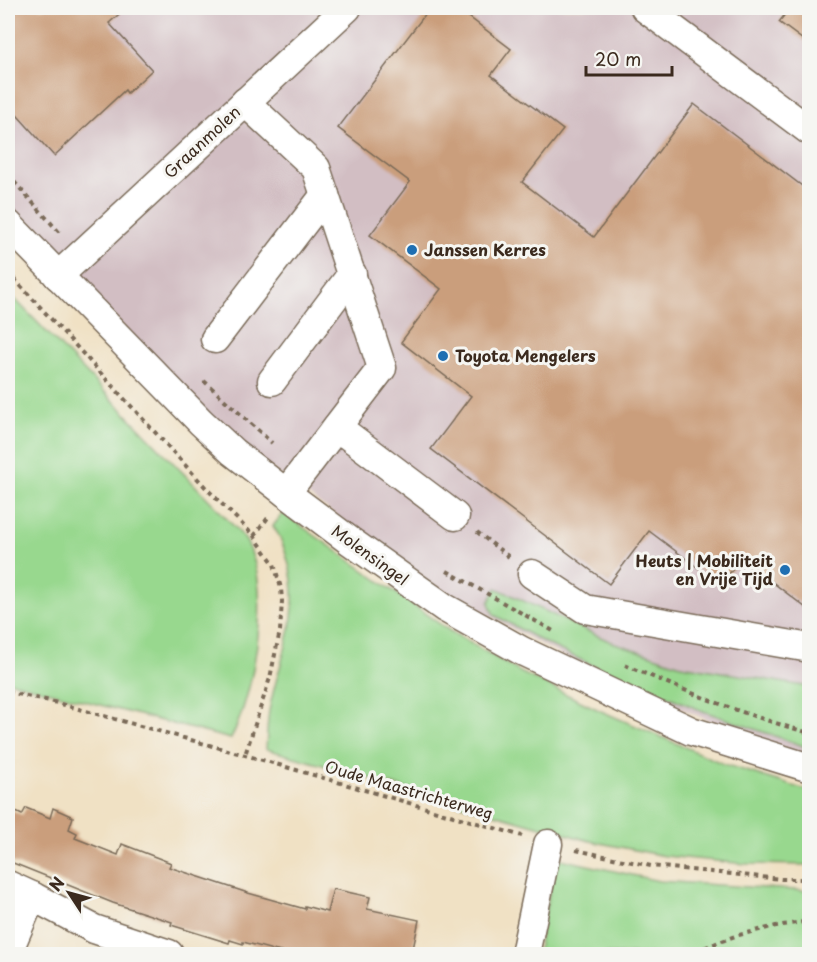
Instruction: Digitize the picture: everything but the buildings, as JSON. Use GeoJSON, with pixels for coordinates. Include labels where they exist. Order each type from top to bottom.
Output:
{"type":"FeatureCollection","features":[{"type":"Feature","properties":{"kind":"street","name":"Graanmolen"},"geometry":{"type":"LineString","coordinates":[[58,276],[347,8]]}},
{"type":"Feature","properties":{"kind":"street"},"geometry":{"type":"LineString","coordinates":[[645,8],[810,131]]}},
{"type":"Feature","properties":{"kind":"street"},"geometry":{"type":"LineString","coordinates":[[245,102],[316,168],[382,368],[286,493]]}},
{"type":"Feature","properties":{"kind":"street"},"geometry":{"type":"LineString","coordinates":[[215,339],[325,195]]}},
{"type":"Feature","properties":{"kind":"street","name":"Molensingel"},"geometry":{"type":"LineString","coordinates":[[8,224],[233,452],[445,608],[522,651],[690,732],[810,768]]}},
{"type":"Feature","properties":{"kind":"street"},"geometry":{"type":"LineString","coordinates":[[273,381],[352,274]]}},
{"type":"Feature","properties":{"kind":"street"},"geometry":{"type":"LineString","coordinates":[[337,427],[455,516]]}},
{"type":"Feature","properties":{"kind":"street"},"geometry":{"type":"LineString","coordinates":[[532,574],[585,609],[810,648]]}},
{"type":"Feature","properties":{"kind":"street"},"geometry":{"type":"LineString","coordinates":[[525,954],[548,844]]}},
{"type":"Feature","properties":{"kind":"street"},"geometry":{"type":"LineString","coordinates":[[8,952],[20,890],[94,929],[169,954]]}},
{"type":"Feature","properties":{"kind":"path"},"geometry":{"type":"LineString","coordinates":[[8,272],[153,431],[254,536],[274,564],[282,601],[279,631],[270,678],[245,755]]}},
{"type":"Feature","properties":{"kind":"path"},"geometry":{"type":"LineString","coordinates":[[455,516],[532,574]]}},
{"type":"Feature","properties":{"kind":"path","name":"Oude Maastrichterweg"},"geometry":{"type":"LineString","coordinates":[[8,692],[50,701],[245,755],[548,844],[651,866],[781,879],[810,879]]}},
{"type":"Feature","properties":{"kind":"path"},"geometry":{"type":"LineString","coordinates":[[688,954],[735,936],[810,921]]}},
{"type":"Feature","properties":{"kind":"shaded area"},"geometry":{"type":"Polygon","coordinates":[[[8,8],[809,8],[809,757],[742,735],[568,659],[431,585],[225,435],[8,205],[8,8]]]}},
{"type":"Feature","properties":{"kind":"green space"},"geometry":{"type":"Polygon","coordinates":[[[8,292],[218,509],[248,544],[256,570],[259,593],[257,644],[247,696],[231,739],[8,681],[8,292]]]}},
{"type":"Feature","properties":{"kind":"green space"},"geometry":{"type":"Polygon","coordinates":[[[283,513],[450,631],[522,673],[601,711],[724,764],[809,791],[809,865],[746,864],[665,856],[590,841],[266,749],[273,691],[292,619],[292,582],[288,561],[273,526],[283,513]]]}},
{"type":"Feature","properties":{"kind":"green space"},"geometry":{"type":"Polygon","coordinates":[[[496,588],[609,641],[681,665],[809,687],[809,748],[703,711],[547,644],[494,615],[489,603],[496,588]]]}},
{"type":"Feature","properties":{"kind":"green space"},"geometry":{"type":"Polygon","coordinates":[[[556,858],[659,881],[809,891],[808,954],[537,954],[556,858]]]}},
{"type":"Feature","properties":{"kind":"place","name":"Janssen Kerres"},"geometry":{"type":"Point","coordinates":[412,250]}},
{"type":"Feature","properties":{"kind":"place","name":"Toyota Mengelers"},"geometry":{"type":"Point","coordinates":[443,356]}},
{"type":"Feature","properties":{"kind":"place","name":"Heuts | Mobiliteit en Vrije Tijd"},"geometry":{"type":"Point","coordinates":[785,570]}}]}
